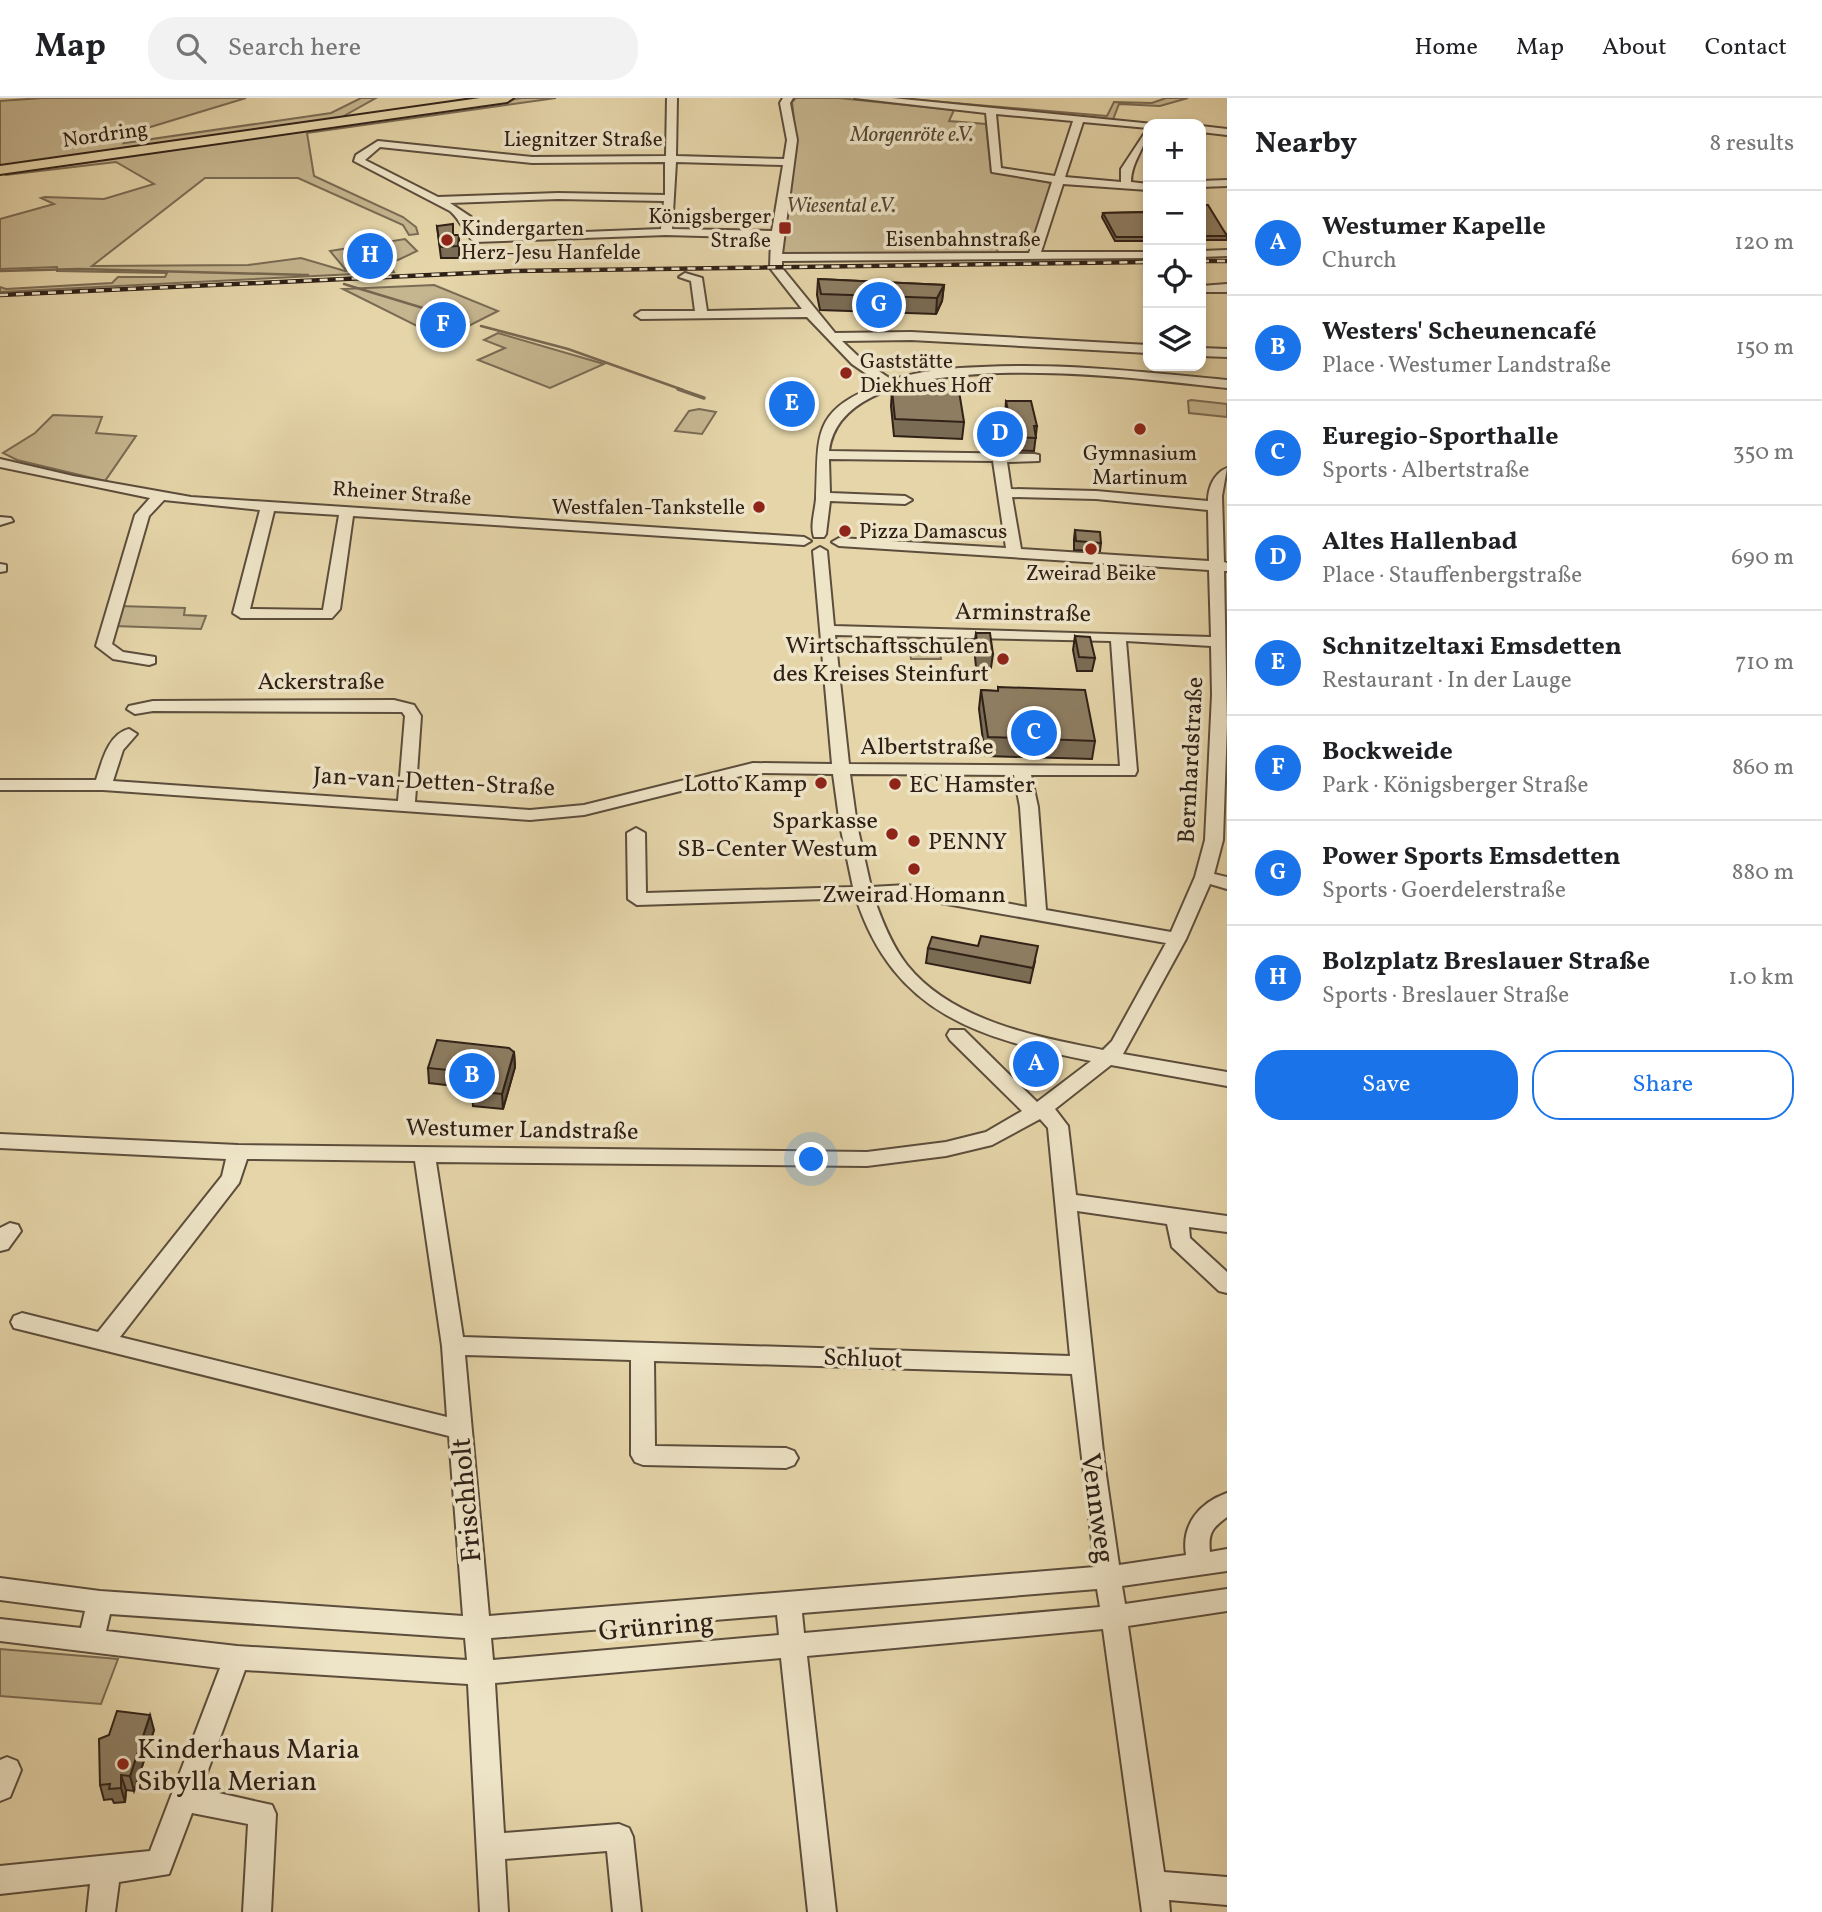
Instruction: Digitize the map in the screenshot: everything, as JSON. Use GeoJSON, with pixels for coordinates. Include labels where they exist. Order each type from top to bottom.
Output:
{"type":"FeatureCollection","features":[{"type":"Feature","properties":{"kind":"main road","name":"Nordring"},"geometry":{"type":"LineString","coordinates":[[0,170],[507,98]]}},
{"type":"Feature","properties":{"kind":"street"},"geometry":{"type":"LineString","coordinates":[[666,232],[670,198],[672,98]]}},
{"type":"Feature","properties":{"kind":"street"},"geometry":{"type":"LineString","coordinates":[[788,98],[785,103],[792,140],[777,235],[776,268],[810,313],[860,366],[890,384]]}},
{"type":"Feature","properties":{"kind":"street"},"geometry":{"type":"LineString","coordinates":[[860,98],[1143,124]]}},
{"type":"Feature","properties":{"kind":"street"},"geometry":{"type":"LineString","coordinates":[[991,111],[996,170],[1058,180],[1143,187]]}},
{"type":"Feature","properties":{"kind":"street"},"geometry":{"type":"LineString","coordinates":[[1033,258],[1079,118]]}},
{"type":"Feature","properties":{"kind":"street"},"geometry":{"type":"LineString","coordinates":[[1206,130],[1227,132]]}},
{"type":"Feature","properties":{"kind":"street"},"geometry":{"type":"LineString","coordinates":[[1126,186],[1126,169],[1143,140]]}},
{"type":"Feature","properties":{"kind":"street","name":"Liegnitzer Straße"},"geometry":{"type":"LineString","coordinates":[[435,200],[359,161],[378,144],[532,160],[789,162]]}},
{"type":"Feature","properties":{"kind":"street"},"geometry":{"type":"LineString","coordinates":[[1206,184],[1227,183]]}},
{"type":"Feature","properties":{"kind":"street"},"geometry":{"type":"LineString","coordinates":[[435,200],[558,196],[670,198]]}},
{"type":"Feature","properties":{"kind":"street"},"geometry":{"type":"LineString","coordinates":[[435,200],[467,219],[475,239],[618,236],[666,232],[777,235]]}},
{"type":"Feature","properties":{"kind":"street"},"geometry":{"type":"LineString","coordinates":[[1206,254],[1227,253]]}},
{"type":"Feature","properties":{"kind":"street","name":"Eisenbahnstraße"},"geometry":{"type":"LineString","coordinates":[[777,258],[1143,255]]}},
{"type":"Feature","properties":{"kind":"street"},"geometry":{"type":"LineString","coordinates":[[685,277],[696,278],[701,314]]}},
{"type":"Feature","properties":{"kind":"street"},"geometry":{"type":"LineString","coordinates":[[1206,289],[1227,288]]}},
{"type":"Feature","properties":{"kind":"street"},"geometry":{"type":"LineString","coordinates":[[641,315],[810,313]]}},
{"type":"Feature","properties":{"kind":"street"},"geometry":{"type":"LineString","coordinates":[[834,337],[911,336],[1143,349]]}},
{"type":"Feature","properties":{"kind":"street"},"geometry":{"type":"LineString","coordinates":[[1206,352],[1227,353]]}},
{"type":"Feature","properties":{"kind":"street"},"geometry":{"type":"LineString","coordinates":[[819,534],[825,435],[837,415],[856,400],[890,384],[946,373],[995,370],[1071,371],[1227,384]]}},
{"type":"Feature","properties":{"kind":"street"},"geometry":{"type":"LineString","coordinates":[[822,454],[1034,457]]}},
{"type":"Feature","properties":{"kind":"street"},"geometry":{"type":"LineString","coordinates":[[999,457],[1014,552]]}},
{"type":"Feature","properties":{"kind":"street","name":"Rheiner Straße"},"geometry":{"type":"LineString","coordinates":[[0,463],[159,497],[804,541]]}},
{"type":"Feature","properties":{"kind":"street"},"geometry":{"type":"LineString","coordinates":[[1006,493],[1219,500],[1218,482],[1227,472]]}},
{"type":"Feature","properties":{"kind":"street"},"geometry":{"type":"LineString","coordinates":[[149,660],[119,656],[104,646],[142,515],[159,497]]}},
{"type":"Feature","properties":{"kind":"street"},"geometry":{"type":"LineString","coordinates":[[823,497],[905,500]]}},
{"type":"Feature","properties":{"kind":"street","name":"Bernhardstraße"},"geometry":{"type":"LineString","coordinates":[[1109,1057],[1120,1045],[1177,939],[1204,877],[1214,841],[1223,695],[1219,642],[1223,567],[1219,500]]}},
{"type":"Feature","properties":{"kind":"street"},"geometry":{"type":"LineString","coordinates":[[268,506],[241,613],[327,615],[332,608],[346,510]]}},
{"type":"Feature","properties":{"kind":"street"},"geometry":{"type":"LineString","coordinates":[[839,542],[834,549],[820,551],[808,547],[804,541],[819,534],[833,536],[839,542],[1223,567]]}},
{"type":"Feature","properties":{"kind":"street"},"geometry":{"type":"LineString","coordinates":[[820,551],[841,769],[854,863],[887,948],[899,967],[933,998],[974,1021],[1013,1034],[1109,1057],[1227,1079]]}},
{"type":"Feature","properties":{"kind":"street","name":"Arminstraße"},"geometry":{"type":"LineString","coordinates":[[826,630],[1219,642]]}},
{"type":"Feature","properties":{"kind":"street","name":"Albertstraße"},"geometry":{"type":"LineString","coordinates":[[841,769],[1129,771],[1118,637]]}},
{"type":"Feature","properties":{"kind":"street","name":"Ackerstraße"},"geometry":{"type":"LineString","coordinates":[[135,709],[153,706],[346,705],[394,705],[408,708],[413,716],[406,805]]}},
{"type":"Feature","properties":{"kind":"street"},"geometry":{"type":"LineString","coordinates":[[103,785],[115,749],[129,734]]}},
{"type":"Feature","properties":{"kind":"street","name":"Jan-van-Detten-Straße"},"geometry":{"type":"LineString","coordinates":[[0,785],[103,785],[546,814],[584,810],[753,768],[841,769]]}},
{"type":"Feature","properties":{"kind":"street"},"geometry":{"type":"LineString","coordinates":[[1022,771],[1030,807],[1037,912]]}},
{"type":"Feature","properties":{"kind":"street"},"geometry":{"type":"LineString","coordinates":[[636,834],[637,899],[907,891],[1177,939]]}},
{"type":"Feature","properties":{"kind":"street"},"geometry":{"type":"LineString","coordinates":[[1204,877],[1227,883]]}},
{"type":"Feature","properties":{"kind":"street"},"geometry":{"type":"LineString","coordinates":[[957,1035],[1039,1111]]}},
{"type":"Feature","properties":{"kind":"street","name":"Westumer Landstraße"},"geometry":{"type":"LineString","coordinates":[[0,1141],[238,1153],[867,1159],[946,1149],[992,1138],[1039,1111],[1109,1057]]}},
{"type":"Feature","properties":{"kind":"street","name":"Vennweg"},"geometry":{"type":"LineString","coordinates":[[1039,1111],[1058,1126],[1068,1202],[1092,1461],[1154,1898]]}},
{"type":"Feature","properties":{"kind":"street"},"geometry":{"type":"LineString","coordinates":[[102,1343],[232,1178],[238,1153]]}},
{"type":"Feature","properties":{"kind":"street","name":"Frischholt"},"geometry":{"type":"LineString","coordinates":[[424,1154],[453,1346],[481,1673],[494,1912]]}},
{"type":"Feature","properties":{"kind":"street"},"geometry":{"type":"LineString","coordinates":[[1068,1202],[1227,1224]]}},
{"type":"Feature","properties":{"kind":"street"},"geometry":{"type":"LineString","coordinates":[[1177,1217],[1180,1241],[1227,1285]]}},
{"type":"Feature","properties":{"kind":"street"},"geometry":{"type":"LineString","coordinates":[[22,1322],[459,1429]]}},
{"type":"Feature","properties":{"kind":"street","name":"Schluot"},"geometry":{"type":"LineString","coordinates":[[453,1346],[1083,1365]]}},
{"type":"Feature","properties":{"kind":"street"},"geometry":{"type":"LineString","coordinates":[[642,1352],[643,1455],[786,1458]]}},
{"type":"Feature","properties":{"kind":"street"},"geometry":{"type":"LineString","coordinates":[[1200,1564],[1194,1536],[1198,1526],[1227,1503]]}},
{"type":"Feature","properties":{"kind":"street","name":"Grünring"},"geometry":{"type":"LineString","coordinates":[[0,1589],[100,1602],[476,1628],[1108,1577],[1227,1560]]}},
{"type":"Feature","properties":{"kind":"street","name":"Grünring"},"geometry":{"type":"LineString","coordinates":[[0,1630],[237,1658],[481,1673],[1114,1616],[1227,1600]]}},
{"type":"Feature","properties":{"kind":"street"},"geometry":{"type":"LineString","coordinates":[[90,1642],[100,1602]]}},
{"type":"Feature","properties":{"kind":"street"},"geometry":{"type":"LineString","coordinates":[[788,1603],[795,1644],[822,1912]]}},
{"type":"Feature","properties":{"kind":"street"},"geometry":{"type":"LineString","coordinates":[[0,1880],[159,1864],[237,1658]]}},
{"type":"Feature","properties":{"kind":"street"},"geometry":{"type":"LineString","coordinates":[[184,1799],[262,1814],[257,1912]]}},
{"type":"Feature","properties":{"kind":"street"},"geometry":{"type":"LineString","coordinates":[[490,1847],[619,1837],[627,1911]]}},
{"type":"Feature","properties":{"kind":"street"},"geometry":{"type":"LineString","coordinates":[[101,1912],[106,1871]]}},
{"type":"Feature","properties":{"kind":"street"},"geometry":{"type":"LineString","coordinates":[[1154,1898],[1227,1891]]}},
{"type":"Feature","properties":{"kind":"green space"},"geometry":{"type":"Polygon","coordinates":[[[42,98],[246,98],[134,132],[124,143],[331,113],[361,98],[376,98],[342,117],[345,122],[522,98],[556,98],[307,133],[314,176],[403,217],[416,227],[418,234],[409,235],[403,225],[298,178],[205,178],[92,266],[248,265],[301,258],[345,271],[390,265],[394,272],[0,292],[0,287],[6,289],[112,283],[118,277],[165,277],[167,273],[57,271],[57,267],[0,269],[0,219],[54,204],[41,198],[45,197],[104,199],[154,184],[116,162],[6,175],[0,169],[0,101],[42,98]]]}},
{"type":"Feature","properties":{"kind":"green space","name":"Wiesental e.V."},"geometry":{"type":"Polygon","coordinates":[[[796,98],[839,98],[954,110],[949,121],[986,124],[991,172],[1052,183],[1034,238],[1014,236],[993,242],[1000,256],[781,253],[797,146],[792,102],[796,98]]]}},
{"type":"Feature","properties":{"kind":"green space"},"geometry":{"type":"Polygon","coordinates":[[[860,98],[896,98],[1107,116],[1114,102],[1152,103],[1166,98],[1188,98],[1160,106],[1119,104],[1112,122],[860,98]]]}},
{"type":"Feature","properties":{"kind":"green space"},"geometry":{"type":"Polygon","coordinates":[[[405,239],[417,251],[398,260],[345,269],[330,251],[405,239]]]}},
{"type":"Feature","properties":{"kind":"green space"},"geometry":{"type":"Polygon","coordinates":[[[434,285],[498,311],[443,339],[343,289],[434,285]]]}},
{"type":"Feature","properties":{"kind":"green space"},"geometry":{"type":"Polygon","coordinates":[[[498,333],[604,364],[550,388],[478,360],[505,348],[484,340],[498,333]]]}},
{"type":"Feature","properties":{"kind":"green space"},"geometry":{"type":"Polygon","coordinates":[[[1188,401],[1227,404],[1227,417],[1189,413],[1188,401]]]}},
{"type":"Feature","properties":{"kind":"green space"},"geometry":{"type":"Polygon","coordinates":[[[699,409],[716,412],[702,434],[675,431],[689,411],[699,409]]]}},
{"type":"Feature","properties":{"kind":"green space"},"geometry":{"type":"Polygon","coordinates":[[[53,415],[102,417],[96,433],[136,436],[105,481],[17,460],[3,453],[35,433],[53,415]]]}},
{"type":"Feature","properties":{"kind":"green space"},"geometry":{"type":"Polygon","coordinates":[[[119,606],[185,608],[184,615],[206,616],[201,629],[114,626],[119,606]]]}},
{"type":"Feature","properties":{"kind":"green space"},"geometry":{"type":"Polygon","coordinates":[[[908,637],[938,638],[941,659],[911,659],[908,637]]]}},
{"type":"Feature","properties":{"kind":"green space"},"geometry":{"type":"Polygon","coordinates":[[[0,1649],[118,1659],[101,1704],[0,1696],[0,1649]]]}},
{"type":"Feature","properties":{"kind":"building"},"geometry":{"type":"Polygon","coordinates":[[[1206,205],[1208,205],[1227,236],[1206,236],[1206,205]]]}},
{"type":"Feature","properties":{"kind":"building"},"geometry":{"type":"Polygon","coordinates":[[[1143,212],[1143,237],[1116,237],[1103,213],[1143,212]]]}},
{"type":"Feature","properties":{"kind":"building"},"geometry":{"type":"Polygon","coordinates":[[[453,224],[453,235],[459,235],[458,246],[440,247],[437,226],[453,224]]]}},
{"type":"Feature","properties":{"kind":"building"},"geometry":{"type":"Polygon","coordinates":[[[818,279],[944,285],[937,298],[821,294],[818,279]]]}},
{"type":"Feature","properties":{"kind":"building"},"geometry":{"type":"Polygon","coordinates":[[[791,386],[807,388],[794,406],[778,403],[791,386]]]}},
{"type":"Feature","properties":{"kind":"building"},"geometry":{"type":"Polygon","coordinates":[[[892,390],[959,391],[964,422],[895,419],[892,390]]]}},
{"type":"Feature","properties":{"kind":"building"},"geometry":{"type":"Polygon","coordinates":[[[1006,401],[1031,401],[1037,426],[1034,426],[1036,438],[1006,437],[1001,416],[1009,416],[1006,401]]]}},
{"type":"Feature","properties":{"kind":"building"},"geometry":{"type":"Polygon","coordinates":[[[1075,530],[1100,532],[1101,543],[1076,541],[1075,530]]]}},
{"type":"Feature","properties":{"kind":"building"},"geometry":{"type":"Polygon","coordinates":[[[976,633],[990,633],[993,654],[978,654],[976,633]]]}},
{"type":"Feature","properties":{"kind":"building"},"geometry":{"type":"Polygon","coordinates":[[[1075,636],[1090,637],[1095,658],[1079,657],[1075,636]]]}},
{"type":"Feature","properties":{"kind":"building"},"geometry":{"type":"Polygon","coordinates":[[[998,687],[1085,690],[1095,741],[988,737],[981,690],[998,691],[998,687]]]}},
{"type":"Feature","properties":{"kind":"building"},"geometry":{"type":"Polygon","coordinates":[[[981,936],[1038,946],[1033,968],[928,948],[932,937],[978,946],[981,936]]]}},
{"type":"Feature","properties":{"kind":"building"},"geometry":{"type":"Polygon","coordinates":[[[437,1040],[509,1048],[514,1052],[502,1094],[472,1091],[478,1073],[428,1068],[437,1040]]]}},
{"type":"Feature","properties":{"kind":"building","name":"Kinderhaus Maria Sibylla Merian"},"geometry":{"type":"Polygon","coordinates":[[[117,1711],[150,1715],[130,1776],[121,1775],[121,1788],[109,1789],[110,1784],[100,1785],[99,1739],[109,1735],[117,1711]]]}},
{"type":"Feature","properties":{"kind":"waterway"},"geometry":{"type":"LineString","coordinates":[[0,271],[79,269],[308,275]]}},
{"type":"Feature","properties":{"kind":"waterway"},"geometry":{"type":"LineString","coordinates":[[344,284],[469,322]]}},
{"type":"Feature","properties":{"kind":"waterway"},"geometry":{"type":"LineString","coordinates":[[481,326],[568,349],[683,390]]}},
{"type":"Feature","properties":{"kind":"waterway"},"geometry":{"type":"LineString","coordinates":[[678,389],[704,398]]}},
{"type":"Feature","properties":{"kind":"railway"},"geometry":{"type":"LineString","coordinates":[[1206,261],[1227,261]]}},
{"type":"Feature","properties":{"kind":"railway"},"geometry":{"type":"LineString","coordinates":[[0,295],[514,271],[1143,262]]}},
{"type":"Feature","properties":{"kind":"place","name":"Königsberger Straße"},"geometry":{"type":"Point","coordinates":[785,228]}},
{"type":"Feature","properties":{"kind":"place","name":"Kindergarten Herz-Jesu Hanfelde"},"geometry":{"type":"Point","coordinates":[447,240]}},
{"type":"Feature","properties":{"kind":"place","name":"Bolzplatz Breslauer Straße"},"geometry":{"type":"Point","coordinates":[370,256]}},
{"type":"Feature","properties":{"kind":"place","name":"Power Sports Emsdetten"},"geometry":{"type":"Point","coordinates":[879,305]}},
{"type":"Feature","properties":{"kind":"place","name":"Bockweide"},"geometry":{"type":"Point","coordinates":[443,325]}},
{"type":"Feature","properties":{"kind":"place","name":"Gaststätte Diekhues Hoff"},"geometry":{"type":"Point","coordinates":[846,373]}},
{"type":"Feature","properties":{"kind":"place","name":"Schnitzeltaxi Emsdetten"},"geometry":{"type":"Point","coordinates":[792,404]}},
{"type":"Feature","properties":{"kind":"place","name":"Gymnasium Martinum"},"geometry":{"type":"Point","coordinates":[1140,429]}},
{"type":"Feature","properties":{"kind":"place","name":"Altes Hallenbad"},"geometry":{"type":"Point","coordinates":[1000,434]}},
{"type":"Feature","properties":{"kind":"place","name":"Westfalen-Tankstelle"},"geometry":{"type":"Point","coordinates":[759,507]}},
{"type":"Feature","properties":{"kind":"place","name":"Pizza Damascus"},"geometry":{"type":"Point","coordinates":[845,531]}},
{"type":"Feature","properties":{"kind":"place","name":"Zweirad Beike"},"geometry":{"type":"Point","coordinates":[1091,549]}},
{"type":"Feature","properties":{"kind":"place","name":"Wirtschaftsschulen des Kreises Steinfurt"},"geometry":{"type":"Point","coordinates":[1003,659]}},
{"type":"Feature","properties":{"kind":"place","name":"Euregio-Sporthalle"},"geometry":{"type":"Point","coordinates":[1034,733]}},
{"type":"Feature","properties":{"kind":"place","name":"Lotto Kamp"},"geometry":{"type":"Point","coordinates":[821,783]}},
{"type":"Feature","properties":{"kind":"place","name":"EC Hamster"},"geometry":{"type":"Point","coordinates":[895,784]}},
{"type":"Feature","properties":{"kind":"place","name":"Sparkasse SB-Center Westum"},"geometry":{"type":"Point","coordinates":[892,834]}},
{"type":"Feature","properties":{"kind":"place","name":"PENNY"},"geometry":{"type":"Point","coordinates":[914,841]}},
{"type":"Feature","properties":{"kind":"place","name":"Zweirad Homann"},"geometry":{"type":"Point","coordinates":[914,869]}},
{"type":"Feature","properties":{"kind":"place","name":"Westumer Kapelle"},"geometry":{"type":"Point","coordinates":[1036,1064]}},
{"type":"Feature","properties":{"kind":"place","name":"Westers' Scheunencafé"},"geometry":{"type":"Point","coordinates":[472,1076]}},
{"type":"Feature","properties":{"kind":"place","name":"Kinderhaus Maria Sibylla Merian"},"geometry":{"type":"Point","coordinates":[123,1764]}},
{"type":"Feature","properties":{"kind":"park label","name":"Morgenröte e.V."},"geometry":{"type":"Point","coordinates":[912,134]}}]}
